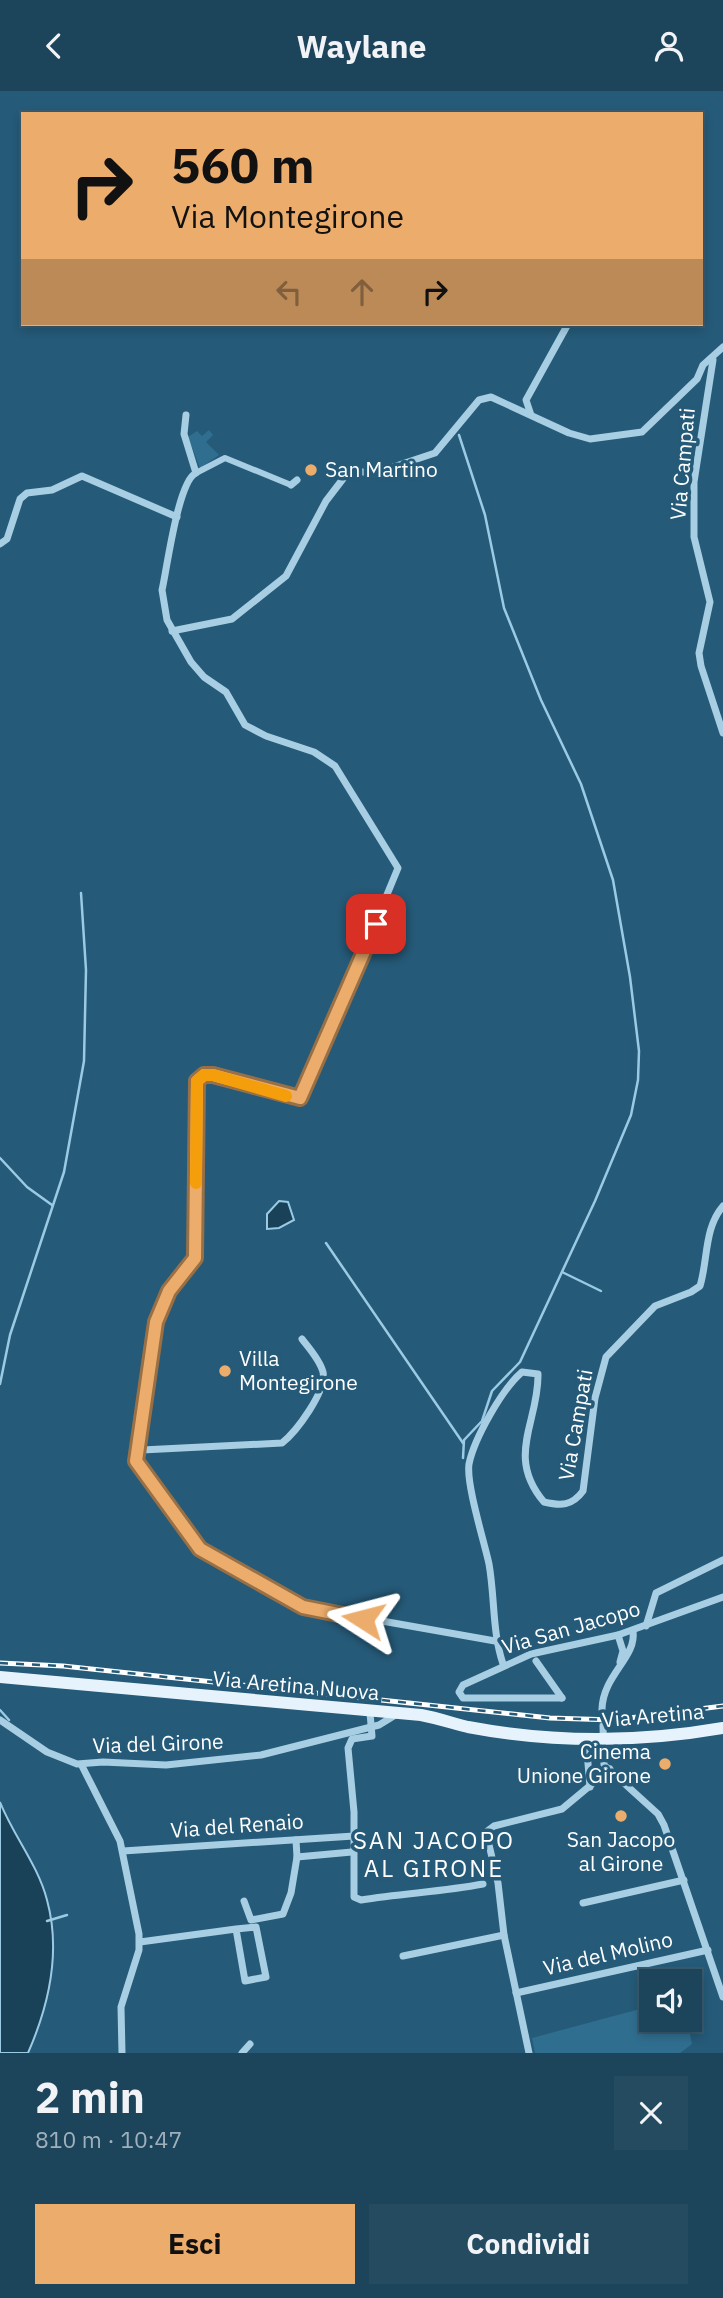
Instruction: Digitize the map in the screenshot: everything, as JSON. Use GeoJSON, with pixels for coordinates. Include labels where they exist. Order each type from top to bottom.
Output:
{"type":"FeatureCollection","features":[{"type":"Feature","properties":{"kind":"main road","name":"Via Aretina Nuova"},"geometry":{"type":"LineString","coordinates":[[0,1677],[370,1713],[421,1715],[477,1728],[586,1740]]}},
{"type":"Feature","properties":{"kind":"main road","name":"Via Aretina"},"geometry":{"type":"LineString","coordinates":[[586,1740],[661,1738],[723,1728]]}},
{"type":"Feature","properties":{"kind":"street"},"geometry":{"type":"LineString","coordinates":[[512,405],[526,400],[567,326]]}},
{"type":"Feature","properties":{"kind":"street"},"geometry":{"type":"LineString","coordinates":[[360,477],[435,453],[479,400],[491,397],[569,433],[590,439],[642,432],[697,379],[703,365],[713,360],[723,347]]}},
{"type":"Feature","properties":{"kind":"street","name":"Via Campati"},"geometry":{"type":"LineString","coordinates":[[713,360],[695,481],[694,537],[710,602],[701,642],[701,667],[723,733]]}},
{"type":"Feature","properties":{"kind":"street"},"geometry":{"type":"LineString","coordinates":[[526,400],[531,415]]}},
{"type":"Feature","properties":{"kind":"street"},"geometry":{"type":"LineString","coordinates":[[186,415],[184,434],[196,473]]}},
{"type":"Feature","properties":{"kind":"street"},"geometry":{"type":"LineString","coordinates":[[294,483],[225,458],[196,473],[187,482],[177,517],[162,601],[172,631],[204,677],[226,692],[246,725],[266,736],[314,752],[335,766],[396,863],[397,875],[304,1095],[296,1098],[213,1075],[204,1075],[197,1081],[195,1258],[169,1291],[156,1322],[136,1454],[139,1468],[200,1549],[303,1607],[495,1641]]}},
{"type":"Feature","properties":{"kind":"street"},"geometry":{"type":"LineString","coordinates":[[172,631],[232,619],[245,611],[286,576],[326,501],[349,471],[375,473]]}},
{"type":"Feature","properties":{"kind":"street"},"geometry":{"type":"LineString","coordinates":[[0,544],[7,539],[20,499],[27,493],[52,490],[82,476],[177,517]]}},
{"type":"Feature","properties":{"kind":"street","name":"Via Campati"},"geometry":{"type":"LineString","coordinates":[[503,1664],[495,1641],[489,1566],[468,1467],[474,1445],[512,1380],[522,1372],[538,1374],[537,1391],[526,1431],[525,1464],[544,1502],[568,1505],[576,1501],[583,1491],[595,1398],[606,1357],[655,1306],[691,1292],[699,1286],[708,1238],[717,1213],[723,1206]]}},
{"type":"Feature","properties":{"kind":"street"},"geometry":{"type":"LineString","coordinates":[[136,1454],[142,1450],[282,1443],[302,1423],[323,1380],[323,1371],[302,1339]]}},
{"type":"Feature","properties":{"kind":"street"},"geometry":{"type":"LineString","coordinates":[[646,1626],[656,1593],[723,1560]]}},
{"type":"Feature","properties":{"kind":"street","name":"Via San Jacopo"},"geometry":{"type":"LineString","coordinates":[[536,1661],[562,1698],[481,1700],[460,1696],[459,1690],[463,1685],[503,1664],[531,1654],[632,1631],[723,1597]]}},
{"type":"Feature","properties":{"kind":"street"},"geometry":{"type":"LineString","coordinates":[[602,1709],[605,1688],[631,1649],[632,1631]]}},
{"type":"Feature","properties":{"kind":"street"},"geometry":{"type":"LineString","coordinates":[[618,1635],[623,1651],[620,1663]]}},
{"type":"Feature","properties":{"kind":"street"},"geometry":{"type":"LineString","coordinates":[[370,1713],[369,1727],[372,1736],[352,1739],[348,1744],[354,1812],[354,1896],[361,1900],[420,1891],[431,1894],[483,1884]]}},
{"type":"Feature","properties":{"kind":"street","name":"Via del Girone"},"geometry":{"type":"LineString","coordinates":[[0,1720],[47,1752],[82,1766],[86,1762],[174,1764],[244,1757],[384,1723],[397,1714]]}},
{"type":"Feature","properties":{"kind":"street"},"geometry":{"type":"LineString","coordinates":[[603,1726],[604,1763],[661,1819],[723,1997]]}},
{"type":"Feature","properties":{"kind":"street"},"geometry":{"type":"LineString","coordinates":[[586,1740],[590,1787]]}},
{"type":"Feature","properties":{"kind":"street"},"geometry":{"type":"LineString","coordinates":[[82,1766],[116,1828],[123,1851],[140,1942],[121,2007],[122,2053]]}},
{"type":"Feature","properties":{"kind":"street"},"geometry":{"type":"LineString","coordinates":[[529,2053],[486,1832],[494,1826],[562,1809],[610,1769]]}},
{"type":"Feature","properties":{"kind":"street","name":"Via del Renaio"},"geometry":{"type":"LineString","coordinates":[[123,1851],[354,1836]]}},
{"type":"Feature","properties":{"kind":"street"},"geometry":{"type":"LineString","coordinates":[[244,1901],[251,1920],[283,1914],[291,1893],[297,1857],[296,1840]]}},
{"type":"Feature","properties":{"kind":"street"},"geometry":{"type":"LineString","coordinates":[[297,1857],[352,1852]]}},
{"type":"Feature","properties":{"kind":"street"},"geometry":{"type":"LineString","coordinates":[[583,1903],[684,1880]]}},
{"type":"Feature","properties":{"kind":"street"},"geometry":{"type":"LineString","coordinates":[[140,1942],[236,1929],[256,1927],[266,1977],[245,1981],[236,1929]]}},
{"type":"Feature","properties":{"kind":"street"},"geometry":{"type":"LineString","coordinates":[[402,1955],[504,1935]]}},
{"type":"Feature","properties":{"kind":"street","name":"Via del Molino"},"geometry":{"type":"LineString","coordinates":[[516,1993],[708,1950]]}},
{"type":"Feature","properties":{"kind":"street"},"geometry":{"type":"LineString","coordinates":[[242,2053],[250,2044]]}},
{"type":"Feature","properties":{"kind":"shaded area"},"geometry":{"type":"Polygon","coordinates":[[[209,430],[213,435],[206,442],[219,455],[200,468],[188,437],[197,431],[202,436],[209,430]]]}},
{"type":"Feature","properties":{"kind":"shaded area"},"geometry":{"type":"Polygon","coordinates":[[[279,1201],[288,1202],[294,1220],[279,1228],[267,1229],[267,1214],[279,1201]]]}},
{"type":"Feature","properties":{"kind":"shaded area"},"geometry":{"type":"Polygon","coordinates":[[[0,1802],[38,1875],[51,1919],[51,1978],[42,2016],[28,2053],[0,2053],[0,1802]]]}},
{"type":"Feature","properties":{"kind":"shaded area"},"geometry":{"type":"Polygon","coordinates":[[[639,2009],[639,2032],[690,2032],[692,2044],[680,2053],[535,2053],[532,2038],[639,2009]]]}},
{"type":"Feature","properties":{"kind":"waterway"},"geometry":{"type":"LineString","coordinates":[[459,435],[485,515],[504,608],[541,700],[581,784],[613,880],[630,977],[639,1051],[638,1080],[631,1115],[595,1201],[520,1362],[492,1391],[482,1421],[464,1440],[463,1458]]}},
{"type":"Feature","properties":{"kind":"waterway"},"geometry":{"type":"LineString","coordinates":[[0,1384],[10,1335],[64,1172],[84,1061],[86,970],[81,893]]}},
{"type":"Feature","properties":{"kind":"waterway"},"geometry":{"type":"LineString","coordinates":[[0,1158],[27,1187],[52,1205]]}},
{"type":"Feature","properties":{"kind":"waterway"},"geometry":{"type":"LineString","coordinates":[[326,1243],[463,1443]]}},
{"type":"Feature","properties":{"kind":"waterway"},"geometry":{"type":"LineString","coordinates":[[562,1272],[601,1291]]}},
{"type":"Feature","properties":{"kind":"waterway"},"geometry":{"type":"LineString","coordinates":[[0,1710],[9,1720]]}},
{"type":"Feature","properties":{"kind":"waterway"},"geometry":{"type":"LineString","coordinates":[[47,1921],[67,1915]]}},
{"type":"Feature","properties":{"kind":"tunnel"},"geometry":{"type":"LineString","coordinates":[[602,1709],[603,1726]]}},
{"type":"Feature","properties":{"kind":"railway"},"geometry":{"type":"LineString","coordinates":[[0,1663],[63,1666],[550,1718],[614,1720],[723,1706]]}},
{"type":"Feature","properties":{"kind":"slow traffic"},"geometry":{"type":"LineString","coordinates":[[196,1183],[197,1081],[204,1075],[213,1075],[286,1096]]}},
{"type":"Feature","properties":{"kind":"place","name":"San Martino"},"geometry":{"type":"Point","coordinates":[311,470]}},
{"type":"Feature","properties":{"kind":"place","name":"Villa Montegirone"},"geometry":{"type":"Point","coordinates":[225,1371]}},
{"type":"Feature","properties":{"kind":"place","name":"Cinema Unione Girone"},"geometry":{"type":"Point","coordinates":[665,1764]}},
{"type":"Feature","properties":{"kind":"place","name":"San Jacopo al Girone"},"geometry":{"type":"Point","coordinates":[621,1816]}},
{"type":"Feature","properties":{"kind":"district","name":"SAN JACOPO AL GIRONE"},"geometry":{"type":"Point","coordinates":[434,1855]}},
{"type":"Feature","properties":{"kind":"route"},"geometry":{"type":"LineString","coordinates":[[363,1619],[303,1607],[200,1549],[139,1468],[136,1454],[156,1322],[169,1291],[195,1258],[197,1081],[204,1075],[213,1075],[296,1098],[304,1095],[376,924]]}}]}
